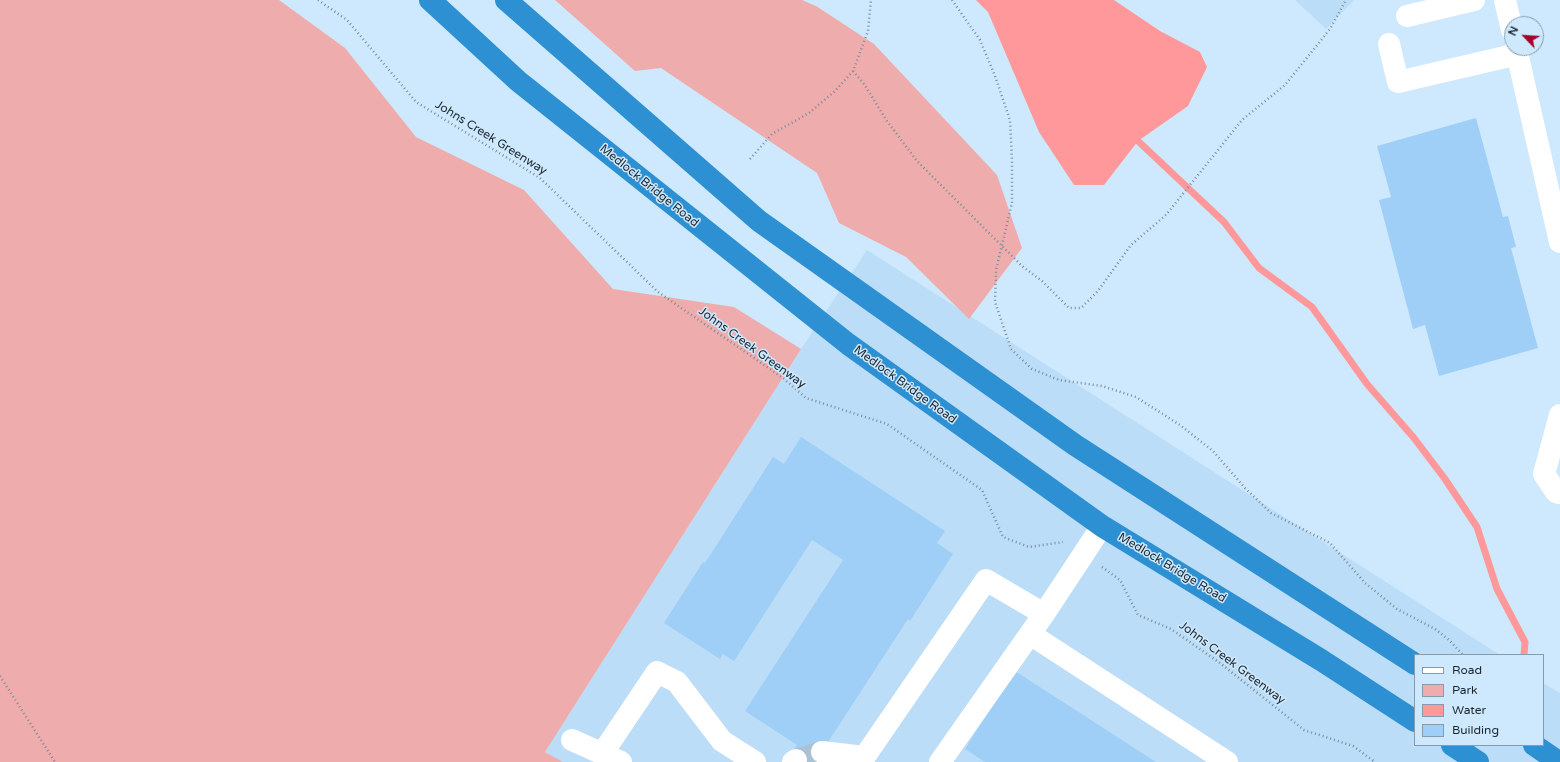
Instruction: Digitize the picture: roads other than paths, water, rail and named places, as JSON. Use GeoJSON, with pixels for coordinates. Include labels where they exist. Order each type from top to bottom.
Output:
{"type":"FeatureCollection","features":[{"type":"Feature","properties":{"kind":"highway","name":"Medlock Bridge Road"},"geometry":{"type":"LineString","coordinates":[[430,0],[518,81],[836,335],[1102,526],[1322,660],[1414,720]]}},
{"type":"Feature","properties":{"kind":"highway"},"geometry":{"type":"LineString","coordinates":[[506,0],[759,221],[1074,445],[1414,663]]}},
{"type":"Feature","properties":{"kind":"highway"},"geometry":{"type":"LineString","coordinates":[[1454,746],[1478,762]]}},
{"type":"Feature","properties":{"kind":"highway"},"geometry":{"type":"LineString","coordinates":[[1535,746],[1559,762]]}},
{"type":"Feature","properties":{"kind":"lane"},"geometry":{"type":"LineString","coordinates":[[1407,16],[1474,0]]}},
{"type":"Feature","properties":{"kind":"lane"},"geometry":{"type":"LineString","coordinates":[[1505,0],[1509,16]]}},
{"type":"Feature","properties":{"kind":"lane"},"geometry":{"type":"LineString","coordinates":[[1389,44],[1398,82],[1504,54]]}},
{"type":"Feature","properties":{"kind":"lane"},"geometry":{"type":"LineString","coordinates":[[1518,56],[1560,242]]}},
{"type":"Feature","properties":{"kind":"lane"},"geometry":{"type":"LineString","coordinates":[[1560,415],[1544,474],[1556,492],[1560,493]]}},
{"type":"Feature","properties":{"kind":"lane"},"geometry":{"type":"LineString","coordinates":[[940,762],[1044,614],[1102,526]]}},
{"type":"Feature","properties":{"kind":"lane"},"geometry":{"type":"LineString","coordinates":[[822,752],[862,759],[986,580],[1044,614]]}},
{"type":"Feature","properties":{"kind":"lane"},"geometry":{"type":"LineString","coordinates":[[1030,634],[1228,762]]}},
{"type":"Feature","properties":{"kind":"lane"},"geometry":{"type":"LineString","coordinates":[[572,740],[611,758],[658,672],[677,682],[722,741],[755,762]]}},
{"type":"Feature","properties":{"kind":"water"},"geometry":{"type":"Polygon","coordinates":[[[976,0],[1114,0],[1160,31],[1200,52],[1207,67],[1188,106],[1138,141],[1104,185],[1074,185],[1039,132],[988,12],[976,0]]]}},
{"type":"Feature","properties":{"kind":"waterway"},"geometry":{"type":"LineString","coordinates":[[1138,141],[1224,222],[1259,268],[1312,307],[1367,384],[1414,438],[1445,479],[1477,527],[1497,589],[1525,642],[1524,654]]}},
{"type":"Feature","properties":{"kind":"tunnel"},"geometry":{"type":"LineString","coordinates":[[796,760],[822,752]]}}]}
